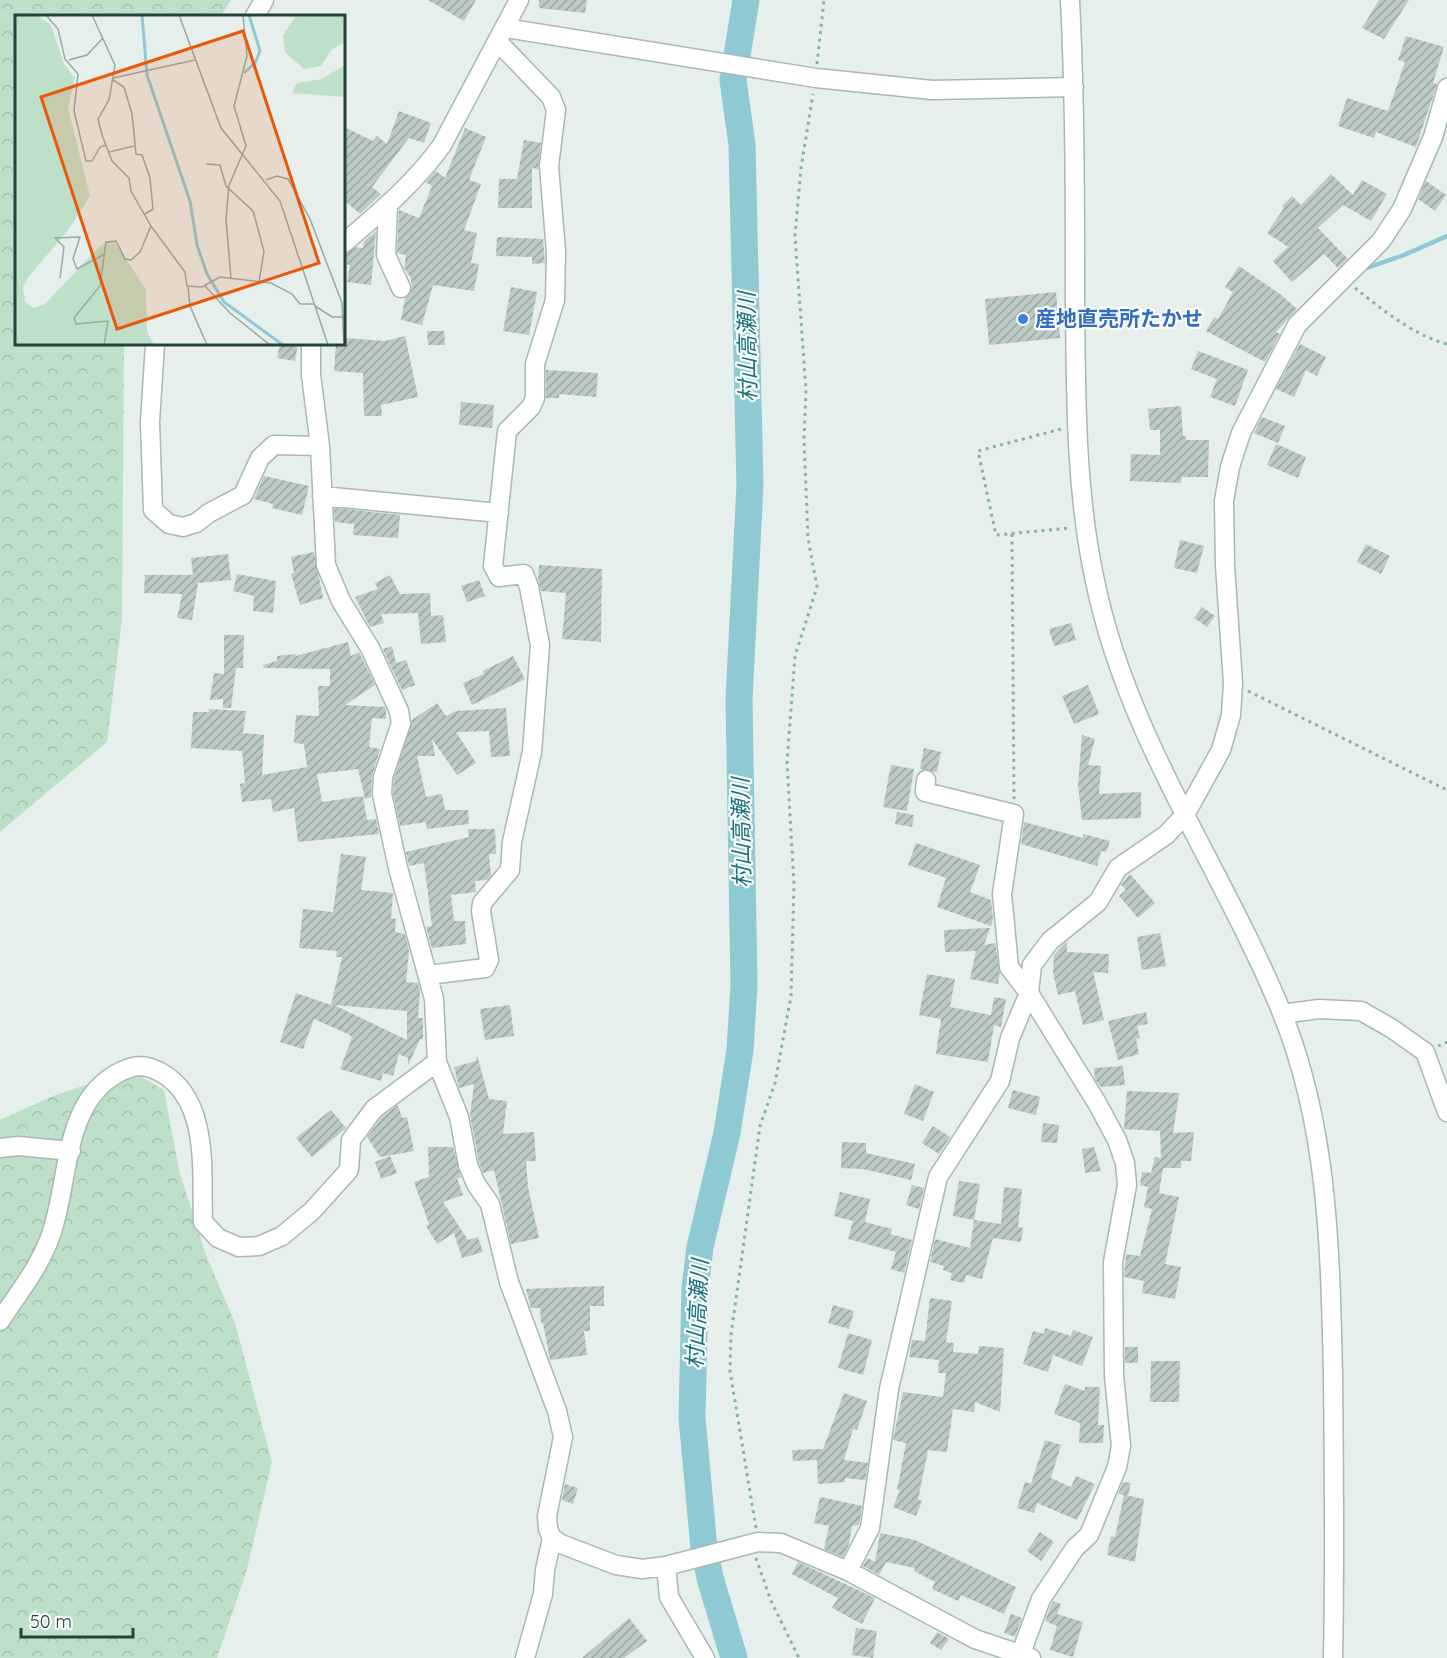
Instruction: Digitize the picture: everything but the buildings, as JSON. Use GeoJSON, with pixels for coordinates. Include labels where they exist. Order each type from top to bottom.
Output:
{"type":"FeatureCollection","features":[{"type":"Feature","properties":{"kind":"street"},"geometry":{"type":"LineString","coordinates":[[256,15],[264,0]]}},
{"type":"Feature","properties":{"kind":"street"},"geometry":{"type":"LineString","coordinates":[[345,242],[388,205],[430,162],[502,35],[519,0]]}},
{"type":"Feature","properties":{"kind":"street"},"geometry":{"type":"LineString","coordinates":[[1070,0],[1074,87],[1077,425],[1085,526],[1104,619],[1127,694],[1282,1014],[1312,1110],[1324,1174],[1328,1227],[1333,1401],[1333,1658]]}},
{"type":"Feature","properties":{"kind":"street"},"geometry":{"type":"LineString","coordinates":[[502,35],[664,53],[792,75],[932,90],[1074,87]]}},
{"type":"Feature","properties":{"kind":"street"},"geometry":{"type":"LineString","coordinates":[[428,975],[485,968],[489,960],[481,912],[482,903],[510,870],[512,842],[532,752],[540,645],[529,587],[524,574],[499,577],[493,566],[507,431],[531,407],[535,398],[535,364],[555,300],[556,252],[549,166],[556,110],[551,97],[502,35]]}},
{"type":"Feature","properties":{"kind":"street"},"geometry":{"type":"LineString","coordinates":[[848,1571],[870,1528],[890,1389],[938,1177],[1000,1081],[1010,1038],[1029,993],[1032,965],[1050,940],[1098,902],[1118,868],[1166,835],[1185,815],[1221,750],[1231,715],[1233,683],[1225,566],[1224,501],[1230,467],[1241,433],[1297,325],[1381,241],[1402,209],[1433,137],[1447,88]]}},
{"type":"Feature","properties":{"kind":"street"},"geometry":{"type":"LineString","coordinates":[[388,205],[386,255],[401,288]]}},
{"type":"Feature","properties":{"kind":"street"},"geometry":{"type":"LineString","coordinates":[[155,345],[150,422],[153,510],[169,524],[183,527],[196,523],[209,513],[243,495],[260,458],[274,445],[320,446]]}},
{"type":"Feature","properties":{"kind":"street"},"geometry":{"type":"LineString","coordinates":[[311,345],[311,375],[320,446],[326,565],[341,601],[370,648],[399,711],[402,723],[383,777],[382,794],[398,868],[434,999],[437,1062],[459,1117],[468,1165],[476,1184],[490,1204],[509,1282],[557,1412],[563,1437],[547,1516],[548,1529],[552,1538],[561,1544],[616,1565],[642,1569],[670,1565],[753,1543],[781,1543],[848,1571],[975,1639],[1026,1656],[1041,1599],[1076,1548],[1089,1535],[1118,1467],[1121,1446],[1114,1376],[1113,1262],[1127,1185],[1125,1163],[1117,1140],[1097,1103],[1029,993],[1009,967],[1002,894],[1014,814],[925,792],[926,780]]}},
{"type":"Feature","properties":{"kind":"street"},"geometry":{"type":"LineString","coordinates":[[322,496],[499,513]]}},
{"type":"Feature","properties":{"kind":"street"},"geometry":{"type":"LineString","coordinates":[[1282,1014],[1319,1010],[1361,1011],[1391,1028],[1425,1052],[1447,1112]]}},
{"type":"Feature","properties":{"kind":"street"},"geometry":{"type":"LineString","coordinates":[[0,1321],[49,1242],[57,1218],[77,1125],[91,1095],[111,1076],[132,1066],[149,1066],[168,1076],[182,1093],[195,1115],[200,1142],[203,1222],[218,1238],[239,1247],[259,1246],[282,1236],[312,1211],[349,1170],[351,1140],[374,1109],[437,1062]]}},
{"type":"Feature","properties":{"kind":"street"},"geometry":{"type":"LineString","coordinates":[[0,1148],[71,1151]]}},
{"type":"Feature","properties":{"kind":"street"},"geometry":{"type":"LineString","coordinates":[[525,1658],[543,1594],[544,1570],[552,1538]]}},
{"type":"Feature","properties":{"kind":"street"},"geometry":{"type":"LineString","coordinates":[[670,1565],[669,1597],[705,1658]]}},
{"type":"Feature","properties":{"kind":"path"},"geometry":{"type":"LineString","coordinates":[[799,1658],[756,1561],[732,1383],[731,1335],[760,1126],[775,1083],[791,996],[794,884],[787,763],[795,657],[818,587],[808,538],[804,440],[806,390],[795,236],[801,168],[816,78],[824,0]]}},
{"type":"Feature","properties":{"kind":"path"},"geometry":{"type":"LineString","coordinates":[[1344,279],[1390,316],[1430,339],[1447,344]]}},
{"type":"Feature","properties":{"kind":"path"},"geometry":{"type":"LineString","coordinates":[[1077,425],[978,451],[996,536],[1085,526]]}},
{"type":"Feature","properties":{"kind":"path"},"geometry":{"type":"LineString","coordinates":[[1012,534],[1014,814]]}},
{"type":"Feature","properties":{"kind":"path"},"geometry":{"type":"LineString","coordinates":[[1233,683],[1447,790]]}},
{"type":"Feature","properties":{"kind":"green space"},"geometry":{"type":"Polygon","coordinates":[[[0,0],[231,0],[222,15],[15,15],[15,345],[124,345],[122,619],[107,742],[0,832],[0,0]]]}},
{"type":"Feature","properties":{"kind":"green space"},"geometry":{"type":"Polygon","coordinates":[[[130,1070],[164,1090],[179,1170],[206,1255],[235,1323],[272,1462],[246,1573],[217,1658],[0,1658],[0,1120],[53,1096],[130,1070]]]}},
{"type":"Feature","properties":{"kind":"waterway","name":"村山高瀬川"},"geometry":{"type":"LineString","coordinates":[[734,1658],[710,1578],[704,1548],[692,1418],[695,1288],[700,1247],[727,1133],[740,1050],[744,985],[739,699],[750,485],[742,145],[733,80],[746,0]]}},
{"type":"Feature","properties":{"kind":"waterway"},"geometry":{"type":"LineString","coordinates":[[1364,269],[1447,236]]}},
{"type":"Feature","properties":{"kind":"place","name":"産地直売所たかせ"},"geometry":{"type":"Point","coordinates":[1023,319]}}]}
